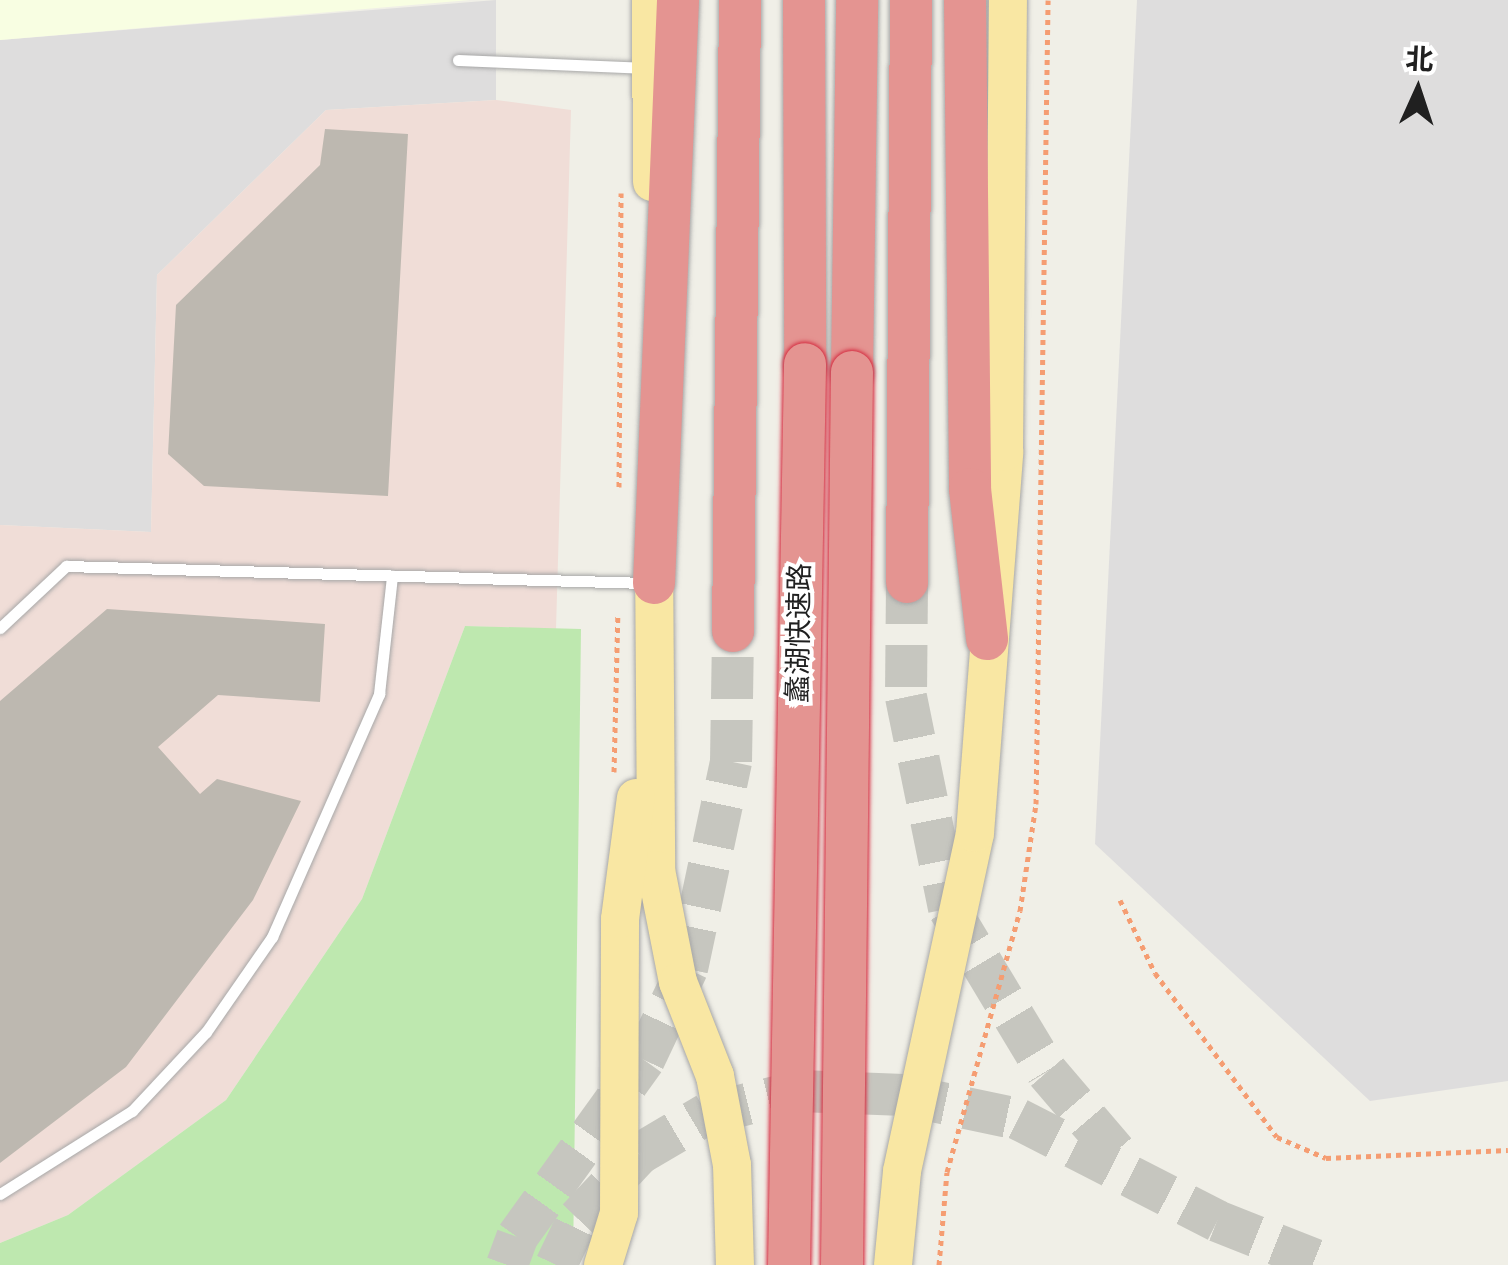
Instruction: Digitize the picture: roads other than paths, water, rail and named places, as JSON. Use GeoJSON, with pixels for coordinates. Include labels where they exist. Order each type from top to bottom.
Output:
{"type":"FeatureCollection","features":[{"type":"Feature","properties":{"kind":"highway"},"geometry":{"type":"LineString","coordinates":[[654,583],[678,0]]}},
{"type":"Feature","properties":{"kind":"highway"},"geometry":{"type":"LineString","coordinates":[[733,632],[740,0]]}},
{"type":"Feature","properties":{"kind":"highway","name":"蠡湖快速路"},"geometry":{"type":"LineString","coordinates":[[789,1265],[804,364],[804,0]]}},
{"type":"Feature","properties":{"kind":"highway","name":"蠡湖快速路"},"geometry":{"type":"LineString","coordinates":[[842,1265],[857,0]]}},
{"type":"Feature","properties":{"kind":"highway"},"geometry":{"type":"LineString","coordinates":[[908,582],[911,0]]}},
{"type":"Feature","properties":{"kind":"highway"},"geometry":{"type":"LineString","coordinates":[[965,0],[970,489],[987,639]]}},
{"type":"Feature","properties":{"kind":"main road"},"geometry":{"type":"LineString","coordinates":[[651,0],[656,870],[678,982],[715,1076],[732,1165],[735,1265]]}},
{"type":"Feature","properties":{"kind":"main road"},"geometry":{"type":"LineString","coordinates":[[892,1265],[902,1171],[976,833],[987,639],[1004,452],[1008,0]]}},
{"type":"Feature","properties":{"kind":"main road"},"geometry":{"type":"LineString","coordinates":[[603,1265],[618,1213],[620,918],[654,652]]}},
{"type":"Feature","properties":{"kind":"lane"},"geometry":{"type":"LineString","coordinates":[[458,60],[651,68]]}},
{"type":"Feature","properties":{"kind":"lane"},"geometry":{"type":"LineString","coordinates":[[0,628],[66,566],[654,583]]}},
{"type":"Feature","properties":{"kind":"lane"},"geometry":{"type":"LineString","coordinates":[[0,1194],[132,1111],[206,1032],[272,936],[379,694],[392,576]]}},
{"type":"Feature","properties":{"kind":"tunnel"},"geometry":{"type":"LineString","coordinates":[[907,582],[906,697],[949,909],[1047,1072],[1123,1161]]}},
{"type":"Feature","properties":{"kind":"tunnel"},"geometry":{"type":"LineString","coordinates":[[507,1265],[517,1237],[644,1060],[687,969],[731,762],[733,631]]}},
{"type":"Feature","properties":{"kind":"tunnel"},"geometry":{"type":"LineString","coordinates":[[556,1265],[578,1219],[639,1154],[707,1114],[800,1091],[904,1095],[1018,1119],[1217,1221],[1328,1265]]}}]}
